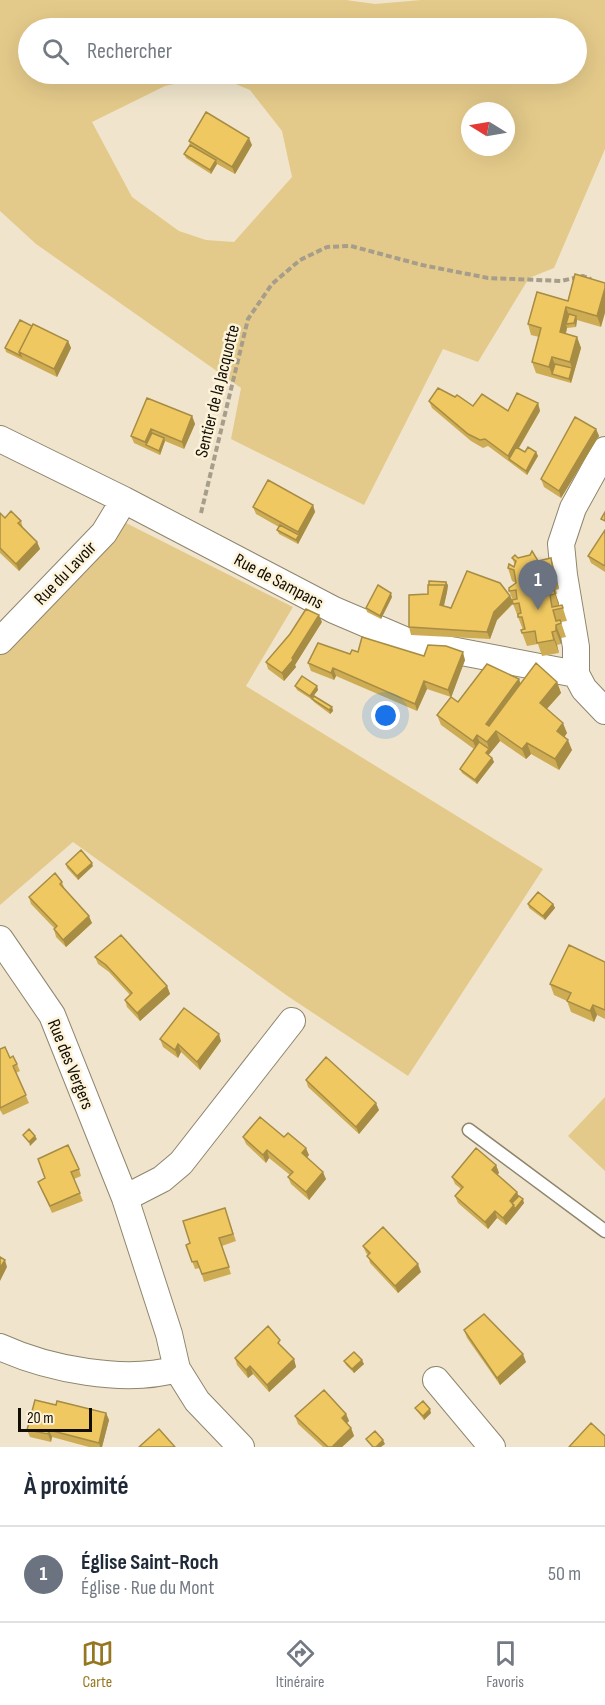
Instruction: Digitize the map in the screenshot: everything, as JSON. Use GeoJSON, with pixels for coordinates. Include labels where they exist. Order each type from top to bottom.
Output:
{"type":"FeatureCollection","features":[{"type":"Feature","properties":{"kind":"street","name":"Rue de Sampans"},"geometry":{"type":"LineString","coordinates":[[0,439],[124,500],[334,610],[409,642],[576,674]]}},
{"type":"Feature","properties":{"kind":"street"},"geometry":{"type":"LineString","coordinates":[[605,450],[573,508],[561,544],[576,647],[576,674],[584,689],[605,711]]}},
{"type":"Feature","properties":{"kind":"street","name":"Rue du Lavoir"},"geometry":{"type":"LineString","coordinates":[[0,641],[104,533],[124,500]]}},
{"type":"Feature","properties":{"kind":"street","name":"Rue des Vergers"},"geometry":{"type":"LineString","coordinates":[[0,939],[51,1015],[125,1198],[169,1334],[177,1369],[197,1401],[241,1447]]}},
{"type":"Feature","properties":{"kind":"street"},"geometry":{"type":"LineString","coordinates":[[125,1198],[162,1179],[181,1163],[292,1021]]}},
{"type":"Feature","properties":{"kind":"street"},"geometry":{"type":"LineString","coordinates":[[0,1347],[20,1356],[79,1370],[133,1375],[160,1374],[177,1369]]}},
{"type":"Feature","properties":{"kind":"street"},"geometry":{"type":"LineString","coordinates":[[436,1380],[492,1447]]}},
{"type":"Feature","properties":{"kind":"lane"},"geometry":{"type":"LineString","coordinates":[[469,1130],[605,1231]]}},
{"type":"Feature","properties":{"kind":"path","name":"Sentier de la Jacquotte"},"geometry":{"type":"LineString","coordinates":[[195,537],[248,319],[272,284],[300,260],[327,247],[351,246],[422,265],[488,278],[561,281],[583,276],[594,280]]}},
{"type":"Feature","properties":{"kind":"shaded area"},"geometry":{"type":"Polygon","coordinates":[[[0,0],[346,0],[375,4],[421,0],[605,0],[605,149],[554,268],[529,278],[478,362],[443,349],[364,505],[231,439],[241,388],[36,244],[0,211],[0,0]],[[18,18],[18,84],[174,84],[165,86],[92,122],[132,197],[179,231],[206,240],[234,242],[292,177],[282,131],[250,90],[236,84],[587,84],[587,18],[18,18]]]}},
{"type":"Feature","properties":{"kind":"shaded area"},"geometry":{"type":"Polygon","coordinates":[[[126,523],[293,607],[246,686],[543,869],[408,1076],[289,997],[73,842],[0,905],[0,652],[126,523]]]}},
{"type":"Feature","properties":{"kind":"shaded area"},"geometry":{"type":"Polygon","coordinates":[[[605,1097],[605,1171],[568,1136],[605,1097]]]}},
{"type":"Feature","properties":{"kind":"building"},"geometry":{"type":"Polygon","coordinates":[[[206,112],[249,138],[232,167],[189,141],[206,112]]]}},
{"type":"Feature","properties":{"kind":"building"},"geometry":{"type":"Polygon","coordinates":[[[190,145],[216,160],[210,170],[184,154],[190,145]]]}},
{"type":"Feature","properties":{"kind":"building"},"geometry":{"type":"Polygon","coordinates":[[[575,274],[605,283],[597,316],[566,307],[560,332],[577,337],[570,362],[552,357],[549,367],[532,362],[541,328],[528,324],[537,292],[568,301],[575,274]]]}},
{"type":"Feature","properties":{"kind":"building"},"geometry":{"type":"Polygon","coordinates":[[[569,314],[576,316],[574,323],[566,324],[569,314]]]}},
{"type":"Feature","properties":{"kind":"building"},"geometry":{"type":"Polygon","coordinates":[[[20,320],[32,326],[19,352],[21,356],[5,348],[20,320]]]}},
{"type":"Feature","properties":{"kind":"building"},"geometry":{"type":"Polygon","coordinates":[[[33,324],[68,341],[54,369],[19,352],[33,324]]]}},
{"type":"Feature","properties":{"kind":"building"},"geometry":{"type":"Polygon","coordinates":[[[555,364],[572,368],[569,379],[552,374],[555,364]]]}},
{"type":"Feature","properties":{"kind":"building"},"geometry":{"type":"Polygon","coordinates":[[[438,388],[455,397],[457,395],[473,406],[482,394],[508,411],[517,393],[538,403],[508,456],[485,439],[480,440],[468,434],[429,401],[438,388]]]}},
{"type":"Feature","properties":{"kind":"building"},"geometry":{"type":"Polygon","coordinates":[[[147,398],[192,416],[182,442],[151,429],[145,442],[131,436],[147,398]]]}},
{"type":"Feature","properties":{"kind":"building"},"geometry":{"type":"Polygon","coordinates":[[[575,417],[596,429],[559,491],[541,479],[575,417]]]}},
{"type":"Feature","properties":{"kind":"building"},"geometry":{"type":"Polygon","coordinates":[[[152,433],[164,438],[159,451],[146,445],[152,433]]]}},
{"type":"Feature","properties":{"kind":"building"},"geometry":{"type":"Polygon","coordinates":[[[516,447],[525,452],[528,447],[536,452],[526,471],[509,459],[516,447]]]}},
{"type":"Feature","properties":{"kind":"building"},"geometry":{"type":"Polygon","coordinates":[[[268,480],[313,505],[298,532],[253,507],[268,480]]]}},
{"type":"Feature","properties":{"kind":"building"},"geometry":{"type":"Polygon","coordinates":[[[11,511],[21,521],[18,523],[37,542],[16,564],[0,548],[0,513],[5,518],[11,511]]]}},
{"type":"Feature","properties":{"kind":"building"},"geometry":{"type":"Polygon","coordinates":[[[280,525],[299,535],[296,540],[277,530],[280,525]]]}},
{"type":"Feature","properties":{"kind":"building"},"geometry":{"type":"Polygon","coordinates":[[[605,530],[605,566],[588,556],[605,530]]]}},
{"type":"Feature","properties":{"kind":"building"},"geometry":{"type":"Polygon","coordinates":[[[532,551],[538,561],[551,558],[554,576],[551,577],[552,581],[547,582],[549,591],[554,590],[555,594],[550,595],[552,607],[562,605],[563,608],[553,610],[556,621],[560,620],[561,623],[556,625],[556,631],[552,632],[554,640],[537,643],[535,631],[522,633],[521,630],[525,629],[522,617],[518,617],[521,613],[519,603],[513,604],[512,600],[517,599],[516,590],[509,591],[509,588],[516,583],[514,570],[508,568],[509,564],[514,567],[516,561],[512,558],[515,555],[518,558],[530,555],[532,551]]]}},
{"type":"Feature","properties":{"kind":"building"},"geometry":{"type":"Polygon","coordinates":[[[467,571],[500,583],[510,596],[494,612],[487,632],[409,627],[409,595],[428,594],[428,585],[445,585],[440,605],[451,608],[467,571]]]}},
{"type":"Feature","properties":{"kind":"building"},"geometry":{"type":"Polygon","coordinates":[[[429,581],[446,582],[446,588],[445,585],[429,585],[429,581]]]}},
{"type":"Feature","properties":{"kind":"building"},"geometry":{"type":"Polygon","coordinates":[[[378,585],[391,593],[380,616],[366,608],[378,585]]]}},
{"type":"Feature","properties":{"kind":"building"},"geometry":{"type":"Polygon","coordinates":[[[306,609],[319,615],[292,658],[293,660],[282,673],[266,662],[290,634],[306,609]]]}},
{"type":"Feature","properties":{"kind":"building"},"geometry":{"type":"Polygon","coordinates":[[[362,637],[424,656],[428,645],[446,646],[463,652],[448,690],[424,681],[415,704],[333,668],[331,673],[308,663],[318,643],[350,654],[352,650],[358,652],[362,637]]]}},
{"type":"Feature","properties":{"kind":"building"},"geometry":{"type":"Polygon","coordinates":[[[536,663],[557,682],[540,703],[563,723],[557,731],[568,740],[555,759],[527,743],[522,749],[496,731],[487,742],[477,735],[473,741],[437,715],[451,697],[458,702],[487,664],[519,679],[486,724],[489,726],[536,663]]]}},
{"type":"Feature","properties":{"kind":"building"},"geometry":{"type":"Polygon","coordinates":[[[302,676],[317,686],[310,696],[295,686],[302,676]]]}},
{"type":"Feature","properties":{"kind":"building"},"geometry":{"type":"Polygon","coordinates":[[[314,696],[332,707],[329,710],[312,699],[314,696]]]}},
{"type":"Feature","properties":{"kind":"building"},"geometry":{"type":"Polygon","coordinates":[[[479,742],[489,749],[486,753],[492,758],[475,780],[460,769],[479,742]]]}},
{"type":"Feature","properties":{"kind":"building"},"geometry":{"type":"Polygon","coordinates":[[[81,850],[92,863],[77,876],[66,864],[81,850]]]}},
{"type":"Feature","properties":{"kind":"building"},"geometry":{"type":"Polygon","coordinates":[[[55,873],[62,882],[60,884],[89,916],[63,940],[54,929],[57,926],[29,897],[55,873]]]}},
{"type":"Feature","properties":{"kind":"building"},"geometry":{"type":"Polygon","coordinates":[[[538,892],[553,904],[543,916],[528,904],[538,892]]]}},
{"type":"Feature","properties":{"kind":"building"},"geometry":{"type":"Polygon","coordinates":[[[121,935],[167,986],[137,1013],[125,1000],[132,993],[106,965],[95,957],[121,935]]]}},
{"type":"Feature","properties":{"kind":"building"},"geometry":{"type":"Polygon","coordinates":[[[569,945],[605,962],[605,1010],[593,1005],[590,1011],[567,1001],[571,993],[550,984],[569,945]]]}},
{"type":"Feature","properties":{"kind":"building"},"geometry":{"type":"Polygon","coordinates":[[[184,1008],[219,1034],[197,1062],[178,1044],[175,1050],[160,1039],[184,1008]]]}},
{"type":"Feature","properties":{"kind":"building"},"geometry":{"type":"Polygon","coordinates":[[[5,1047],[10,1058],[13,1056],[17,1064],[13,1066],[26,1095],[0,1108],[0,1049],[5,1047]]]}},
{"type":"Feature","properties":{"kind":"building"},"geometry":{"type":"Polygon","coordinates":[[[326,1057],[376,1103],[356,1127],[306,1080],[326,1057]]]}},
{"type":"Feature","properties":{"kind":"building"},"geometry":{"type":"Polygon","coordinates":[[[260,1117],[284,1137],[288,1133],[306,1148],[302,1153],[323,1172],[306,1192],[288,1177],[293,1172],[267,1150],[263,1155],[243,1137],[260,1117]]]}},
{"type":"Feature","properties":{"kind":"building"},"geometry":{"type":"Polygon","coordinates":[[[29,1129],[35,1136],[29,1142],[23,1135],[29,1129]]]}},
{"type":"Feature","properties":{"kind":"building"},"geometry":{"type":"Polygon","coordinates":[[[68,1145],[79,1169],[71,1172],[80,1193],[50,1206],[38,1182],[45,1178],[38,1159],[68,1145]]]}},
{"type":"Feature","properties":{"kind":"building"},"geometry":{"type":"Polygon","coordinates":[[[476,1148],[496,1165],[492,1170],[517,1192],[510,1201],[514,1205],[503,1218],[495,1211],[485,1222],[455,1196],[463,1187],[452,1177],[476,1148]]]}},
{"type":"Feature","properties":{"kind":"building"},"geometry":{"type":"Polygon","coordinates":[[[519,1196],[523,1199],[515,1209],[512,1203],[519,1196]]]}},
{"type":"Feature","properties":{"kind":"building"},"geometry":{"type":"Polygon","coordinates":[[[225,1208],[233,1234],[219,1238],[229,1267],[202,1274],[197,1261],[192,1262],[186,1245],[190,1243],[183,1221],[225,1208]]]}},
{"type":"Feature","properties":{"kind":"building"},"geometry":{"type":"Polygon","coordinates":[[[383,1227],[418,1264],[395,1286],[367,1256],[370,1253],[363,1246],[383,1227]]]}},
{"type":"Feature","properties":{"kind":"building"},"geometry":{"type":"Polygon","coordinates":[[[0,1257],[5,1260],[0,1268],[0,1257]]]}},
{"type":"Feature","properties":{"kind":"building"},"geometry":{"type":"Polygon","coordinates":[[[484,1314],[523,1354],[497,1378],[464,1330],[484,1314]]]}},
{"type":"Feature","properties":{"kind":"building"},"geometry":{"type":"Polygon","coordinates":[[[268,1326],[280,1340],[278,1343],[294,1359],[267,1385],[250,1366],[246,1370],[235,1358],[268,1326]]]}},
{"type":"Feature","properties":{"kind":"building"},"geometry":{"type":"Polygon","coordinates":[[[354,1352],[362,1360],[352,1369],[344,1361],[354,1352]]]}},
{"type":"Feature","properties":{"kind":"building"},"geometry":{"type":"Polygon","coordinates":[[[324,1390],[346,1414],[342,1418],[351,1428],[332,1447],[328,1447],[295,1416],[324,1390]]]}},
{"type":"Feature","properties":{"kind":"building"},"geometry":{"type":"Polygon","coordinates":[[[35,1400],[56,1405],[57,1401],[106,1413],[99,1443],[49,1430],[48,1434],[27,1430],[35,1400]]]}},
{"type":"Feature","properties":{"kind":"building"},"geometry":{"type":"Polygon","coordinates":[[[423,1401],[430,1409],[423,1416],[415,1408],[423,1401]]]}},
{"type":"Feature","properties":{"kind":"building"},"geometry":{"type":"Polygon","coordinates":[[[591,1423],[605,1436],[605,1447],[569,1447],[591,1423]]]}},
{"type":"Feature","properties":{"kind":"building"},"geometry":{"type":"Polygon","coordinates":[[[159,1429],[175,1447],[139,1447],[159,1429]]]}},
{"type":"Feature","properties":{"kind":"building"},"geometry":{"type":"Polygon","coordinates":[[[375,1431],[383,1440],[373,1447],[366,1439],[375,1431]]]}},
{"type":"Feature","properties":{"kind":"place","name":"Église Saint-Roch"},"geometry":{"type":"Point","coordinates":[538,610]}}]}
